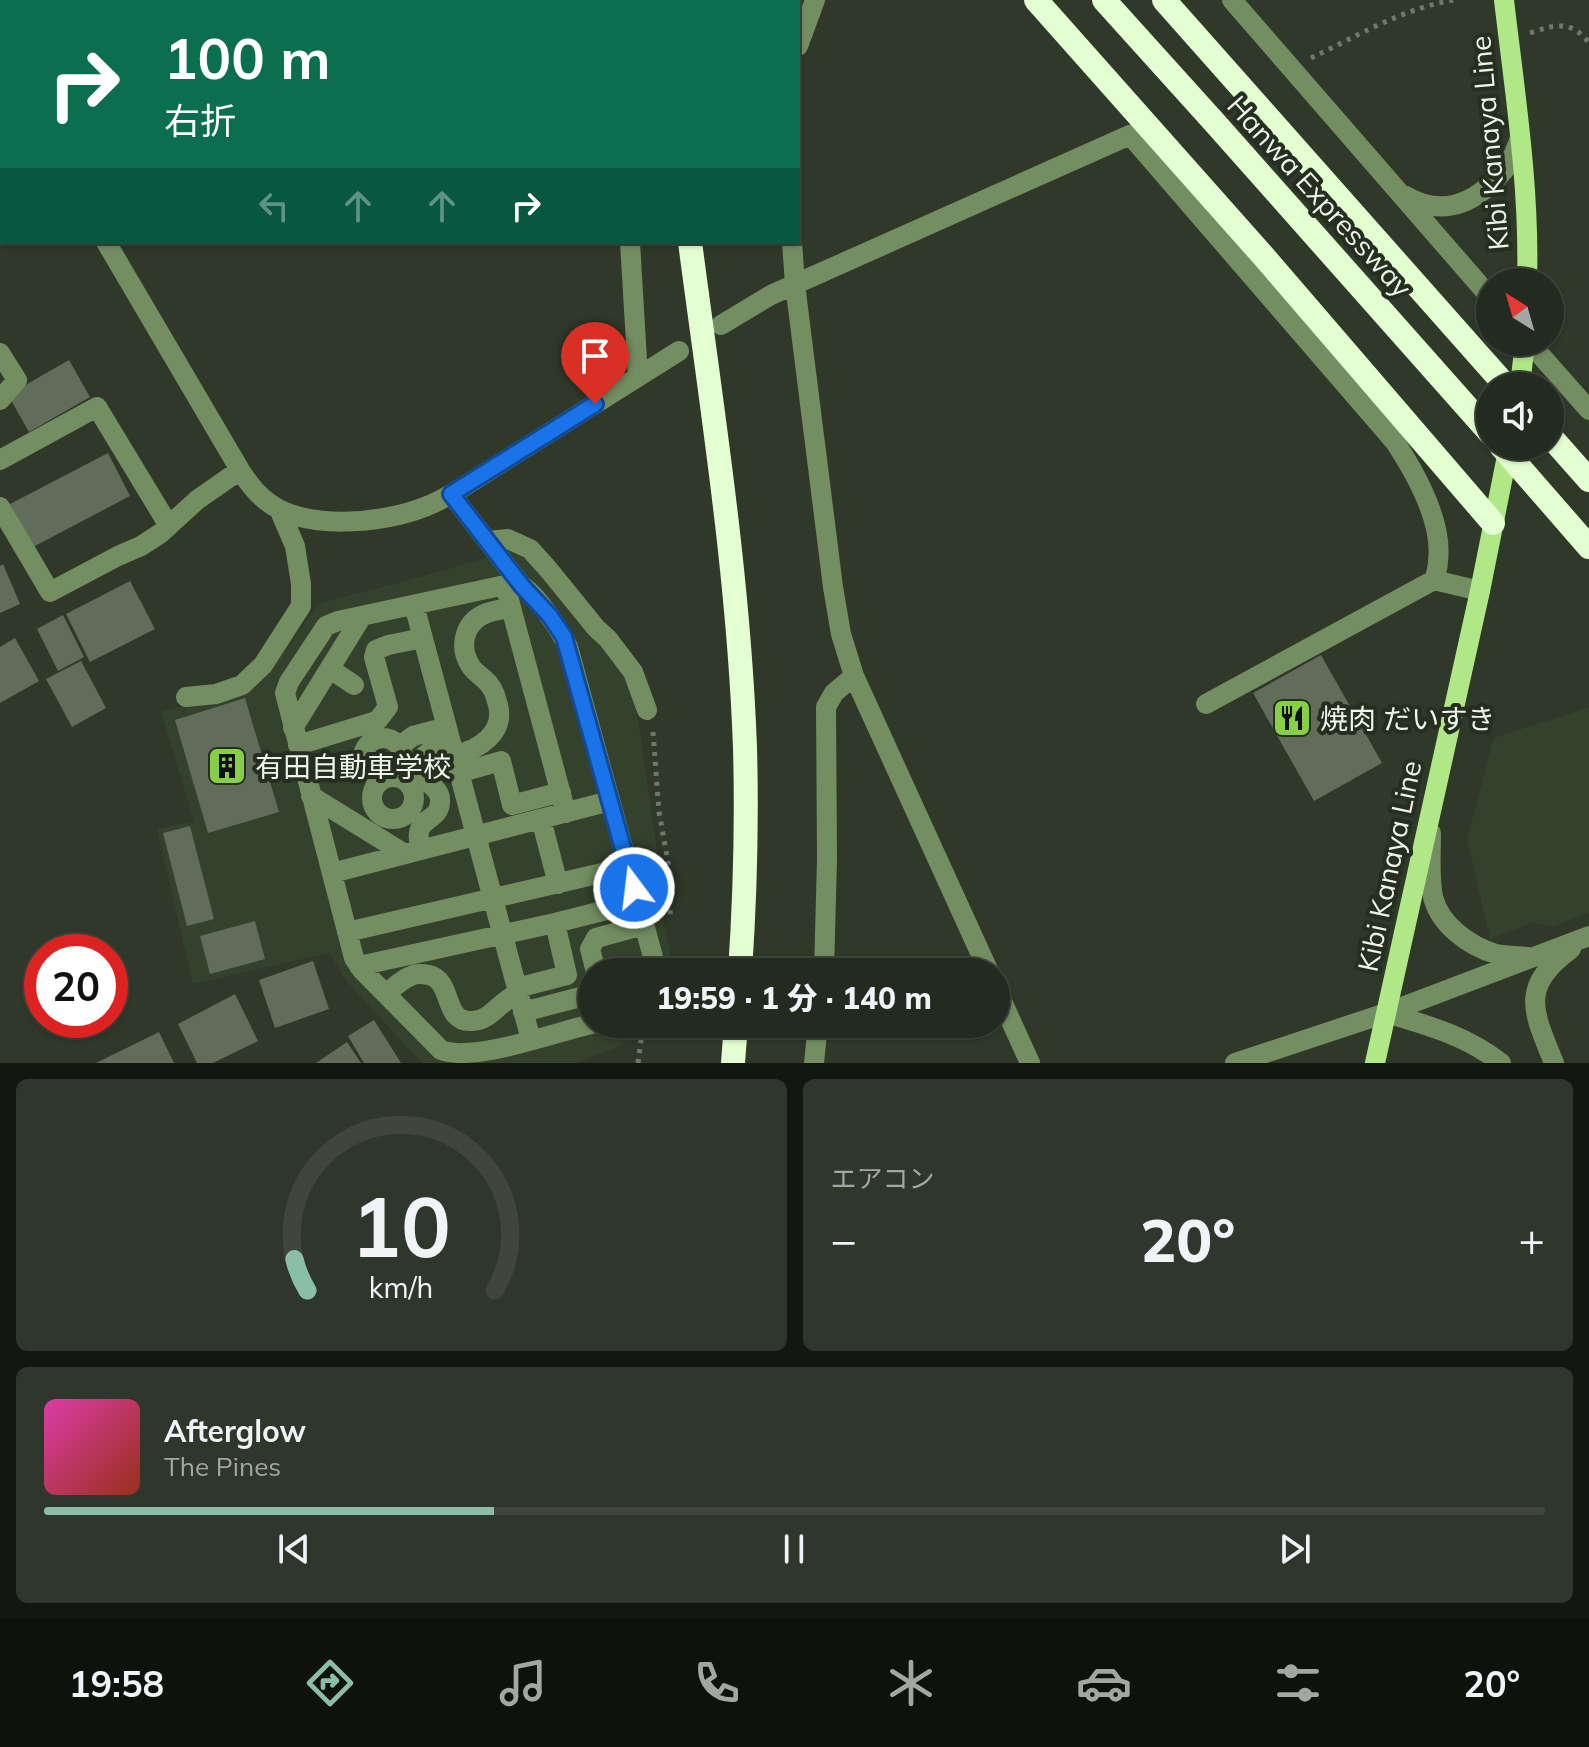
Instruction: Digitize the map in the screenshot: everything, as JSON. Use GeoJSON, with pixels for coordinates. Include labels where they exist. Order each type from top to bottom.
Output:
{"type":"FeatureCollection","features":[{"type":"Feature","properties":{"kind":"highway"},"geometry":{"type":"LineString","coordinates":[[1036,0],[1265,258],[1493,523]]}},
{"type":"Feature","properties":{"kind":"highway","name":"Hanwa Expressway"},"geometry":{"type":"LineString","coordinates":[[1104,0],[1476,417]]}},
{"type":"Feature","properties":{"kind":"highway","name":"Hanwa Expressway"},"geometry":{"type":"LineString","coordinates":[[1164,0],[1494,372]]}},
{"type":"Feature","properties":{"kind":"highway"},"geometry":{"type":"LineString","coordinates":[[690,244],[729,538],[740,676],[745,749],[740,958]]}},
{"type":"Feature","properties":{"kind":"highway"},"geometry":{"type":"LineString","coordinates":[[1564,452],[1589,480]]}},
{"type":"Feature","properties":{"kind":"highway"},"geometry":{"type":"LineString","coordinates":[[1513,460],[1589,547]]}},
{"type":"Feature","properties":{"kind":"highway"},"geometry":{"type":"LineString","coordinates":[[733,1063],[735,1038]]}},
{"type":"Feature","properties":{"kind":"main road","name":"Kibi Kanaya Line"},"geometry":{"type":"LineString","coordinates":[[1504,0],[1520,138],[1527,268]]}},
{"type":"Feature","properties":{"kind":"main road","name":"Kibi Kanaya Line"},"geometry":{"type":"LineString","coordinates":[[1375,1063],[1506,460]]}},
{"type":"Feature","properties":{"kind":"street"},"geometry":{"type":"LineString","coordinates":[[800,41],[815,0]]}},
{"type":"Feature","properties":{"kind":"street"},"geometry":{"type":"LineString","coordinates":[[1232,0],[1476,281]]}},
{"type":"Feature","properties":{"kind":"street"},"geometry":{"type":"LineString","coordinates":[[721,325],[771,295],[1130,135],[1395,442],[1418,482],[1437,532],[1439,559],[1434,580]]}},
{"type":"Feature","properties":{"kind":"street"},"geometry":{"type":"LineString","coordinates":[[1395,190],[1418,203],[1435,207],[1469,200],[1485,190],[1510,163],[1520,138]]}},
{"type":"Feature","properties":{"kind":"street"},"geometry":{"type":"LineString","coordinates":[[107,244],[250,485],[265,501],[289,515],[354,522],[426,507],[679,351]]}},
{"type":"Feature","properties":{"kind":"street"},"geometry":{"type":"LineString","coordinates":[[630,244],[638,377]]}},
{"type":"Feature","properties":{"kind":"street"},"geometry":{"type":"LineString","coordinates":[[792,244],[841,634],[854,676],[983,958]]}},
{"type":"Feature","properties":{"kind":"street"},"geometry":{"type":"LineString","coordinates":[[0,353],[17,380],[0,400]]}},
{"type":"Feature","properties":{"kind":"street"},"geometry":{"type":"LineString","coordinates":[[1540,356],[1589,410]]}},
{"type":"Feature","properties":{"kind":"street"},"geometry":{"type":"LineString","coordinates":[[0,460],[97,407],[169,526]]}},
{"type":"Feature","properties":{"kind":"street"},"geometry":{"type":"LineString","coordinates":[[0,507],[50,592],[141,546],[240,470]]}},
{"type":"Feature","properties":{"kind":"street"},"geometry":{"type":"LineString","coordinates":[[451,494],[488,541],[514,586],[550,616],[564,637],[653,958]]}},
{"type":"Feature","properties":{"kind":"street"},"geometry":{"type":"LineString","coordinates":[[186,697],[216,694],[242,685],[263,665],[301,606],[295,546],[279,509]]}},
{"type":"Feature","properties":{"kind":"street"},"geometry":{"type":"LineString","coordinates":[[488,541],[508,539],[530,549],[633,672],[647,710]]}},
{"type":"Feature","properties":{"kind":"street"},"geometry":{"type":"LineString","coordinates":[[1206,704],[1434,580],[1480,591]]}},
{"type":"Feature","properties":{"kind":"street"},"geometry":{"type":"LineString","coordinates":[[514,586],[326,626],[285,693],[354,958],[359,966],[448,1054],[498,1050],[578,1028]]}},
{"type":"Feature","properties":{"kind":"street"},"geometry":{"type":"LineString","coordinates":[[514,586],[511,608],[566,813]]}},
{"type":"Feature","properties":{"kind":"street"},"geometry":{"type":"LineString","coordinates":[[414,605],[531,1040]]}},
{"type":"Feature","properties":{"kind":"street"},"geometry":{"type":"LineString","coordinates":[[413,852],[420,827],[434,816],[441,799],[423,776],[421,766],[425,754],[430,749],[453,749],[463,753],[495,731],[500,717],[491,686],[474,671],[466,657],[466,631],[485,614],[511,608]]}},
{"type":"Feature","properties":{"kind":"street"},"geometry":{"type":"LineString","coordinates":[[295,736],[362,616]]}},
{"type":"Feature","properties":{"kind":"street"},"geometry":{"type":"LineString","coordinates":[[295,736],[378,720],[388,707],[374,657],[376,650],[423,638]]}},
{"type":"Feature","properties":{"kind":"street"},"geometry":{"type":"LineString","coordinates":[[330,669],[354,685]]}},
{"type":"Feature","properties":{"kind":"street"},"geometry":{"type":"LineString","coordinates":[[824,958],[826,707],[834,693],[854,676]]}},
{"type":"Feature","properties":{"kind":"street"},"geometry":{"type":"LineString","coordinates":[[400,746],[410,737],[501,761],[512,805],[561,792]]}},
{"type":"Feature","properties":{"kind":"street"},"geometry":{"type":"LineString","coordinates":[[391,819],[405,815],[414,799],[413,792],[401,779],[388,778],[381,779],[369,773],[363,761],[365,747],[382,738],[389,738],[400,746],[403,765],[394,775],[388,778],[376,786],[372,800],[378,813],[391,819],[396,821],[413,852]]}},
{"type":"Feature","properties":{"kind":"street"},"geometry":{"type":"LineString","coordinates":[[311,796],[413,852]]}},
{"type":"Feature","properties":{"kind":"street"},"geometry":{"type":"LineString","coordinates":[[332,873],[610,801]]}},
{"type":"Feature","properties":{"kind":"street"},"geometry":{"type":"LineString","coordinates":[[1431,805],[1434,900],[1446,920],[1460,936],[1478,946],[1498,954],[1534,957]]}},
{"type":"Feature","properties":{"kind":"street"},"geometry":{"type":"LineString","coordinates":[[541,819],[558,884]]}},
{"type":"Feature","properties":{"kind":"street"},"geometry":{"type":"LineString","coordinates":[[347,932],[628,867]]}},
{"type":"Feature","properties":{"kind":"street"},"geometry":{"type":"LineString","coordinates":[[359,966],[638,902]]}},
{"type":"Feature","properties":{"kind":"street"},"geometry":{"type":"LineString","coordinates":[[520,998],[567,975],[555,923]]}},
{"type":"Feature","properties":{"kind":"street"},"geometry":{"type":"LineString","coordinates":[[592,958],[590,949],[596,938],[644,925]]}},
{"type":"Feature","properties":{"kind":"street"},"geometry":{"type":"LineString","coordinates":[[1235,1063],[1386,1013],[1588,937]]}},
{"type":"Feature","properties":{"kind":"street"},"geometry":{"type":"LineString","coordinates":[[1554,1063],[1537,1019],[1537,983],[1552,963],[1588,937]]}},
{"type":"Feature","properties":{"kind":"street"},"geometry":{"type":"LineString","coordinates":[[386,994],[411,975],[434,976],[444,987],[454,1013],[466,1021],[475,1022],[492,1013],[504,1000],[578,995]]}},
{"type":"Feature","properties":{"kind":"street"},"geometry":{"type":"LineString","coordinates":[[1386,1013],[1439,1028],[1478,1047],[1501,1063]]}},
{"type":"Feature","properties":{"kind":"street"},"geometry":{"type":"LineString","coordinates":[[1010,1019],[1030,1063]]}},
{"type":"Feature","properties":{"kind":"street"},"geometry":{"type":"LineString","coordinates":[[814,1063],[817,1038]]}},
{"type":"Feature","properties":{"kind":"path"},"geometry":{"type":"LineString","coordinates":[[1290,68],[1398,17],[1454,0]]}},
{"type":"Feature","properties":{"kind":"path"},"geometry":{"type":"LineString","coordinates":[[1508,39],[1556,25],[1569,27],[1589,43]]}},
{"type":"Feature","properties":{"kind":"path"},"geometry":{"type":"LineString","coordinates":[[647,710],[653,731],[659,812],[672,884],[669,900],[672,924]]}},
{"type":"Feature","properties":{"kind":"path"},"geometry":{"type":"LineString","coordinates":[[638,1063],[641,1038]]}},
{"type":"Feature","properties":{"kind":"shaded area"},"geometry":{"type":"Polygon","coordinates":[[[515,549],[531,558],[600,644],[620,671],[634,699],[659,865],[658,891],[671,958],[578,958],[578,1038],[629,1038],[618,1047],[577,1063],[422,1063],[347,982],[329,953],[193,984],[157,829],[194,821],[161,712],[258,685],[318,605],[515,549]]]}},
{"type":"Feature","properties":{"kind":"shaded area"},"geometry":{"type":"Polygon","coordinates":[[[1589,707],[1589,913],[1554,926],[1532,923],[1490,939],[1467,839],[1494,738],[1589,707]]]}},
{"type":"Feature","properties":{"kind":"building"},"geometry":{"type":"Polygon","coordinates":[[[69,360],[90,397],[29,432],[8,395],[69,360]]]}},
{"type":"Feature","properties":{"kind":"building"},"geometry":{"type":"Polygon","coordinates":[[[108,453],[130,496],[33,547],[10,504],[108,453]]]}},
{"type":"Feature","properties":{"kind":"building"},"geometry":{"type":"Polygon","coordinates":[[[3,564],[20,604],[0,613],[0,566],[3,564]]]}},
{"type":"Feature","properties":{"kind":"building"},"geometry":{"type":"Polygon","coordinates":[[[130,581],[155,629],[90,662],[66,614],[130,581]]]}},
{"type":"Feature","properties":{"kind":"building"},"geometry":{"type":"Polygon","coordinates":[[[63,615],[84,657],[58,671],[37,629],[63,615]]]}},
{"type":"Feature","properties":{"kind":"building"},"geometry":{"type":"Polygon","coordinates":[[[15,638],[39,681],[0,703],[0,647],[15,638]]]}},
{"type":"Feature","properties":{"kind":"building"},"geometry":{"type":"Polygon","coordinates":[[[1321,655],[1382,763],[1314,801],[1253,693],[1321,655]]]}},
{"type":"Feature","properties":{"kind":"building"},"geometry":{"type":"Polygon","coordinates":[[[81,661],[106,708],[72,727],[46,679],[81,661]]]}},
{"type":"Feature","properties":{"kind":"building","name":"有田自動車学校"},"geometry":{"type":"Polygon","coordinates":[[[245,698],[279,812],[208,833],[175,720],[245,698]]]}},
{"type":"Feature","properties":{"kind":"building"},"geometry":{"type":"Polygon","coordinates":[[[190,826],[214,919],[187,926],[163,833],[190,826]]]}},
{"type":"Feature","properties":{"kind":"building"},"geometry":{"type":"Polygon","coordinates":[[[255,921],[265,959],[210,974],[200,936],[255,921]]]}},
{"type":"Feature","properties":{"kind":"building"},"geometry":{"type":"Polygon","coordinates":[[[313,961],[329,1009],[275,1028],[259,980],[313,961]]]}},
{"type":"Feature","properties":{"kind":"building"},"geometry":{"type":"Polygon","coordinates":[[[235,994],[258,1041],[213,1063],[197,1063],[178,1024],[235,994]]]}},
{"type":"Feature","properties":{"kind":"building"},"geometry":{"type":"Polygon","coordinates":[[[374,1020],[401,1063],[364,1063],[348,1036],[374,1020]]]}},
{"type":"Feature","properties":{"kind":"building"},"geometry":{"type":"Polygon","coordinates":[[[159,1032],[174,1063],[96,1063],[159,1032]]]}},
{"type":"Feature","properties":{"kind":"building"},"geometry":{"type":"Polygon","coordinates":[[[347,1042],[361,1063],[316,1063],[347,1042]]]}},
{"type":"Feature","properties":{"kind":"place","name":"焼肉 だいすき"},"geometry":{"type":"Point","coordinates":[1292,718]}},
{"type":"Feature","properties":{"kind":"place","name":"有田自動車学校"},"geometry":{"type":"Point","coordinates":[227,766]}},
{"type":"Feature","properties":{"kind":"route"},"geometry":{"type":"LineString","coordinates":[[595,404],[451,494],[564,637],[634,888]]}}]}
